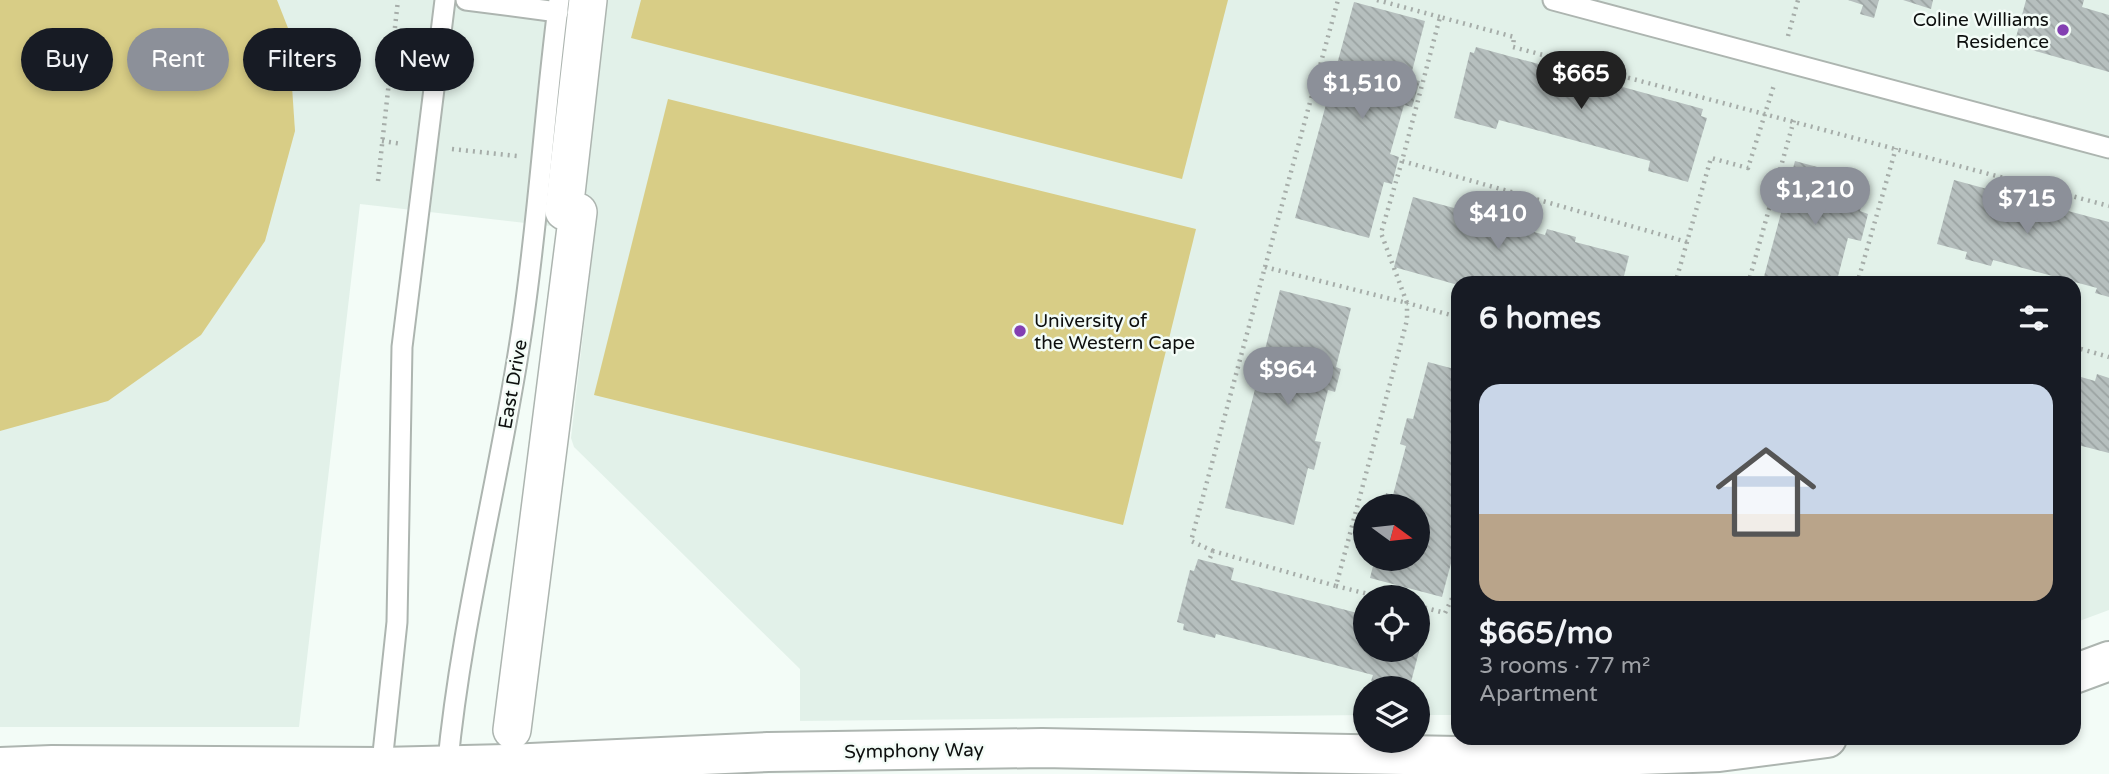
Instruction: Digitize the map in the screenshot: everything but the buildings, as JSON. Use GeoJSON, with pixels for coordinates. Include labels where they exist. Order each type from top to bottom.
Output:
{"type":"FeatureCollection","features":[{"type":"Feature","properties":{"kind":"main road"},"geometry":{"type":"LineString","coordinates":[[2081,671],[2109,660]]}},
{"type":"Feature","properties":{"kind":"main road","name":"Symphony Way"},"geometry":{"type":"LineString","coordinates":[[0,767],[52,765],[447,770],[768,752],[1042,748],[1559,758],[1718,752],[1772,745]]}},
{"type":"Feature","properties":{"kind":"street"},"geometry":{"type":"LineString","coordinates":[[512,730],[578,212],[564,211],[568,4]]}},
{"type":"Feature","properties":{"kind":"lane"},"geometry":{"type":"LineString","coordinates":[[381,770],[397,622],[402,348],[445,0]]}},
{"type":"Feature","properties":{"kind":"lane"},"geometry":{"type":"LineString","coordinates":[[466,0],[568,4]]}},
{"type":"Feature","properties":{"kind":"lane"},"geometry":{"type":"LineString","coordinates":[[1553,0],[2109,148]]}},
{"type":"Feature","properties":{"kind":"lane","name":"East Drive"},"geometry":{"type":"LineString","coordinates":[[447,770],[466,630],[520,344],[542,159],[568,4]]}},
{"type":"Feature","properties":{"kind":"path"},"geometry":{"type":"LineString","coordinates":[[379,181],[398,0]]}},
{"type":"Feature","properties":{"kind":"path"},"geometry":{"type":"LineString","coordinates":[[1338,0],[1191,541],[1213,551],[1353,590]]}},
{"type":"Feature","properties":{"kind":"path"},"geometry":{"type":"LineString","coordinates":[[1377,0],[1514,37],[1513,47],[2109,206]]}},
{"type":"Feature","properties":{"kind":"path"},"geometry":{"type":"LineString","coordinates":[[1676,276],[1711,158],[1748,168],[1798,0]]}},
{"type":"Feature","properties":{"kind":"path"},"geometry":{"type":"LineString","coordinates":[[1336,586],[1407,320],[1407,303],[1381,233],[1440,17]]}},
{"type":"Feature","properties":{"kind":"path"},"geometry":{"type":"LineString","coordinates":[[1750,276],[1794,120]]}},
{"type":"Feature","properties":{"kind":"path"},"geometry":{"type":"LineString","coordinates":[[382,142],[542,159]]}},
{"type":"Feature","properties":{"kind":"path"},"geometry":{"type":"LineString","coordinates":[[1859,276],[1896,148]]}},
{"type":"Feature","properties":{"kind":"path"},"geometry":{"type":"LineString","coordinates":[[1402,161],[1687,242]]}},
{"type":"Feature","properties":{"kind":"path"},"geometry":{"type":"LineString","coordinates":[[1265,267],[1451,315]]}},
{"type":"Feature","properties":{"kind":"path"},"geometry":{"type":"LineString","coordinates":[[2081,349],[2109,357]]}},
{"type":"Feature","properties":{"kind":"path"},"geometry":{"type":"LineString","coordinates":[[1210,558],[1213,551]]}},
{"type":"Feature","properties":{"kind":"path"},"geometry":{"type":"LineString","coordinates":[[1430,609],[1445,613],[1451,601]]}},
{"type":"Feature","properties":{"kind":"shaded area","name":"University of the Western Cape"},"geometry":{"type":"Polygon","coordinates":[[[0,0],[2109,0],[2109,610],[2081,620],[2081,276],[1451,276],[1451,715],[1430,715],[1430,676],[1353,676],[1353,715],[800,721],[800,669],[574,447],[571,438],[595,231],[360,204],[299,727],[0,727],[0,0]]]}},
{"type":"Feature","properties":{"kind":"shaded area"},"geometry":{"type":"Polygon","coordinates":[[[0,0],[277,0],[288,28],[243,28],[243,91],[292,91],[295,131],[265,241],[201,335],[108,401],[0,431],[0,0]]]}},
{"type":"Feature","properties":{"kind":"shaded area"},"geometry":{"type":"Polygon","coordinates":[[[641,0],[1228,0],[1182,179],[631,38],[641,0]]]}},
{"type":"Feature","properties":{"kind":"shaded area"},"geometry":{"type":"Polygon","coordinates":[[[668,99],[1196,229],[1123,525],[594,395],[668,99]]]}},
{"type":"Feature","properties":{"kind":"place","name":"Coline Williams Residence"},"geometry":{"type":"Point","coordinates":[2063,30]}},
{"type":"Feature","properties":{"kind":"place","name":"University of the Western Cape"},"geometry":{"type":"Point","coordinates":[1020,331]}}]}
